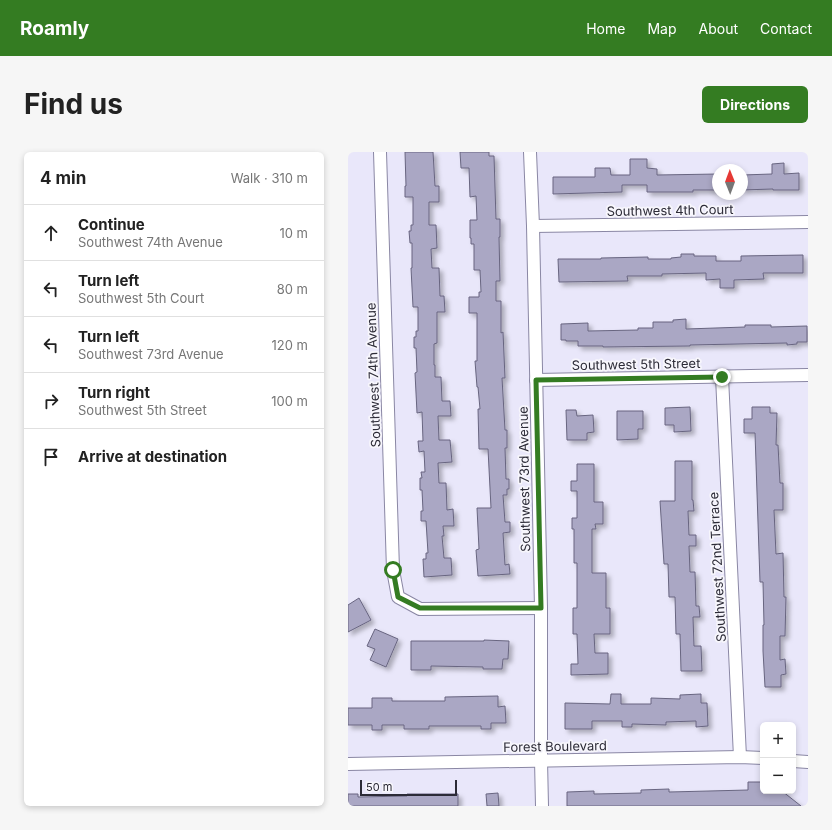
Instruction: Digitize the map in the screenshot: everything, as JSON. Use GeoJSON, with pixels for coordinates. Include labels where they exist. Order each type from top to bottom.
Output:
{"type":"FeatureCollection","features":[{"type":"Feature","properties":{"kind":"street","name":"Southwest 74th Avenue"},"geometry":{"type":"LineString","coordinates":[[380,152],[393,570],[398,597],[420,608],[541,608]]}},
{"type":"Feature","properties":{"kind":"street","name":"Southwest 73rd Avenue"},"geometry":{"type":"LineString","coordinates":[[530,152],[533,226],[541,608],[542,806]]}},
{"type":"Feature","properties":{"kind":"street","name":"Southwest 4th Court"},"geometry":{"type":"LineString","coordinates":[[533,226],[808,222]]}},
{"type":"Feature","properties":{"kind":"street","name":"Southwest 5th Street"},"geometry":{"type":"LineString","coordinates":[[536,380],[808,375]]}},
{"type":"Feature","properties":{"kind":"street","name":"Southwest 72nd Terrace"},"geometry":{"type":"LineString","coordinates":[[722,377],[740,757]]}},
{"type":"Feature","properties":{"kind":"street","name":"Forest Boulevard"},"geometry":{"type":"LineString","coordinates":[[348,764],[760,758]]}},
{"type":"Feature","properties":{"kind":"street"},"geometry":{"type":"LineString","coordinates":[[796,761],[808,762]]}},
{"type":"Feature","properties":{"kind":"building"},"geometry":{"type":"Polygon","coordinates":[[[405,152],[433,152],[435,186],[439,186],[439,202],[429,202],[429,225],[436,225],[437,248],[431,249],[432,268],[439,268],[440,296],[444,296],[445,312],[437,312],[437,343],[434,344],[434,365],[435,377],[441,377],[442,401],[450,401],[451,416],[438,416],[439,440],[450,440],[452,462],[438,463],[439,483],[446,483],[447,510],[453,509],[454,526],[443,526],[444,536],[442,536],[444,558],[451,558],[452,575],[424,577],[423,559],[426,559],[426,553],[428,553],[426,521],[421,521],[421,511],[423,511],[420,478],[422,478],[421,472],[425,472],[424,451],[419,452],[418,441],[423,441],[422,412],[417,413],[415,373],[417,372],[416,348],[414,348],[414,337],[416,337],[416,331],[418,331],[418,307],[413,307],[411,268],[412,243],[410,243],[409,231],[411,231],[411,225],[413,225],[413,197],[405,197],[405,152]]]}},
{"type":"Feature","properties":{"kind":"building"},"geometry":{"type":"Polygon","coordinates":[[[460,152],[489,152],[489,156],[494,156],[496,219],[500,219],[500,281],[496,281],[496,301],[501,301],[501,333],[503,332],[505,378],[502,378],[505,430],[507,430],[507,448],[505,448],[506,479],[509,479],[509,489],[507,489],[507,495],[503,495],[505,522],[510,522],[510,532],[503,533],[505,565],[509,564],[510,574],[478,576],[476,550],[479,549],[477,508],[491,508],[488,449],[479,449],[478,409],[480,409],[475,361],[477,361],[477,313],[469,313],[469,297],[479,297],[479,292],[481,292],[480,270],[474,270],[474,244],[471,244],[470,238],[470,220],[477,220],[476,196],[470,197],[469,168],[461,168],[460,152]]]}},
{"type":"Feature","properties":{"kind":"building"},"geometry":{"type":"Polygon","coordinates":[[[630,159],[647,159],[647,168],[657,169],[657,175],[712,174],[712,190],[693,190],[693,192],[647,192],[647,185],[622,185],[622,192],[553,194],[553,177],[595,177],[595,168],[610,168],[611,175],[630,175],[630,159]]]}},
{"type":"Feature","properties":{"kind":"building"},"geometry":{"type":"Polygon","coordinates":[[[784,163],[784,174],[799,173],[799,190],[748,190],[748,175],[772,174],[772,164],[784,163]]]}},
{"type":"Feature","properties":{"kind":"building"},"geometry":{"type":"Polygon","coordinates":[[[681,254],[694,254],[694,256],[716,256],[716,261],[741,261],[741,256],[803,255],[803,273],[763,273],[764,279],[734,280],[734,288],[720,288],[720,279],[706,280],[706,273],[662,274],[662,276],[627,276],[628,281],[559,282],[558,259],[648,257],[648,259],[671,259],[681,257],[681,254]]]}},
{"type":"Feature","properties":{"kind":"building"},"geometry":{"type":"Polygon","coordinates":[[[686,319],[686,329],[745,327],[745,325],[771,325],[771,327],[807,326],[807,342],[797,342],[797,344],[787,345],[787,343],[603,347],[578,346],[578,341],[561,340],[561,324],[588,323],[588,331],[638,330],[638,328],[653,328],[653,322],[673,322],[673,320],[686,319]]]}},
{"type":"Feature","properties":{"kind":"building"},"geometry":{"type":"Polygon","coordinates":[[[690,407],[691,431],[674,432],[674,425],[665,425],[665,408],[690,407]]]}},
{"type":"Feature","properties":{"kind":"building"},"geometry":{"type":"Polygon","coordinates":[[[752,407],[770,407],[770,413],[777,413],[776,445],[778,445],[780,483],[783,483],[783,510],[774,510],[776,554],[783,553],[784,597],[786,597],[785,636],[780,636],[780,660],[785,659],[786,674],[781,675],[781,687],[765,687],[763,651],[763,582],[760,582],[755,433],[744,433],[744,419],[752,419],[752,407]]]}},
{"type":"Feature","properties":{"kind":"building"},"geometry":{"type":"Polygon","coordinates":[[[566,410],[576,410],[577,416],[593,415],[594,432],[587,433],[587,440],[567,440],[566,410]]]}},
{"type":"Feature","properties":{"kind":"building"},"geometry":{"type":"Polygon","coordinates":[[[617,411],[643,411],[643,429],[638,429],[638,439],[617,440],[617,411]]]}},
{"type":"Feature","properties":{"kind":"building"},"geometry":{"type":"Polygon","coordinates":[[[675,461],[692,461],[692,500],[694,511],[688,511],[689,535],[696,535],[696,546],[689,546],[690,572],[695,572],[696,606],[699,606],[700,617],[693,617],[694,646],[701,646],[702,671],[681,671],[680,634],[676,634],[675,597],[669,597],[668,564],[664,564],[660,501],[675,501],[675,461]]]}},
{"type":"Feature","properties":{"kind":"building"},"geometry":{"type":"Polygon","coordinates":[[[577,464],[594,464],[594,502],[603,502],[603,524],[595,524],[596,529],[592,529],[592,573],[606,573],[606,608],[610,608],[610,634],[594,634],[595,653],[608,653],[608,674],[571,675],[571,664],[578,664],[577,634],[573,634],[573,608],[577,608],[577,563],[574,563],[574,529],[572,529],[572,518],[577,518],[577,491],[571,491],[571,481],[577,481],[577,464]]]}},
{"type":"Feature","properties":{"kind":"building"},"geometry":{"type":"Polygon","coordinates":[[[359,598],[371,620],[348,632],[348,605],[359,598]]]}},
{"type":"Feature","properties":{"kind":"building"},"geometry":{"type":"Polygon","coordinates":[[[375,629],[398,639],[386,667],[370,660],[375,649],[367,646],[375,629]]]}},
{"type":"Feature","properties":{"kind":"building"},"geometry":{"type":"Polygon","coordinates":[[[411,641],[509,641],[508,659],[503,659],[502,669],[431,666],[431,670],[411,670],[411,641]]]}},
{"type":"Feature","properties":{"kind":"building"},"geometry":{"type":"Polygon","coordinates":[[[611,694],[621,694],[621,704],[651,704],[651,698],[680,699],[680,695],[701,694],[701,703],[707,703],[708,726],[696,727],[696,721],[666,722],[666,725],[632,724],[632,727],[622,727],[622,721],[592,721],[592,729],[565,729],[565,703],[610,704],[611,694]]]}},
{"type":"Feature","properties":{"kind":"building"},"geometry":{"type":"Polygon","coordinates":[[[498,696],[498,707],[505,706],[506,723],[491,723],[491,729],[481,729],[481,726],[429,726],[429,729],[404,729],[404,725],[382,725],[382,730],[372,730],[372,725],[348,725],[348,708],[372,708],[372,698],[392,698],[392,701],[445,701],[445,697],[498,696]]]}},
{"type":"Feature","properties":{"kind":"building"},"geometry":{"type":"Polygon","coordinates":[[[748,782],[760,782],[760,794],[786,794],[801,806],[567,806],[567,792],[594,791],[594,794],[641,793],[641,790],[669,789],[669,792],[748,790],[748,782]]]}},
{"type":"Feature","properties":{"kind":"building"},"geometry":{"type":"Polygon","coordinates":[[[498,793],[499,806],[487,806],[486,794],[498,793]]]}},
{"type":"Feature","properties":{"kind":"building"},"geometry":{"type":"Polygon","coordinates":[[[348,794],[358,794],[358,797],[407,796],[407,794],[458,794],[458,806],[348,806],[348,794]]]}},
{"type":"Feature","properties":{"kind":"route"},"geometry":{"type":"LineString","coordinates":[[393,570],[398,597],[420,608],[541,608],[536,380],[722,377]]}}]}
